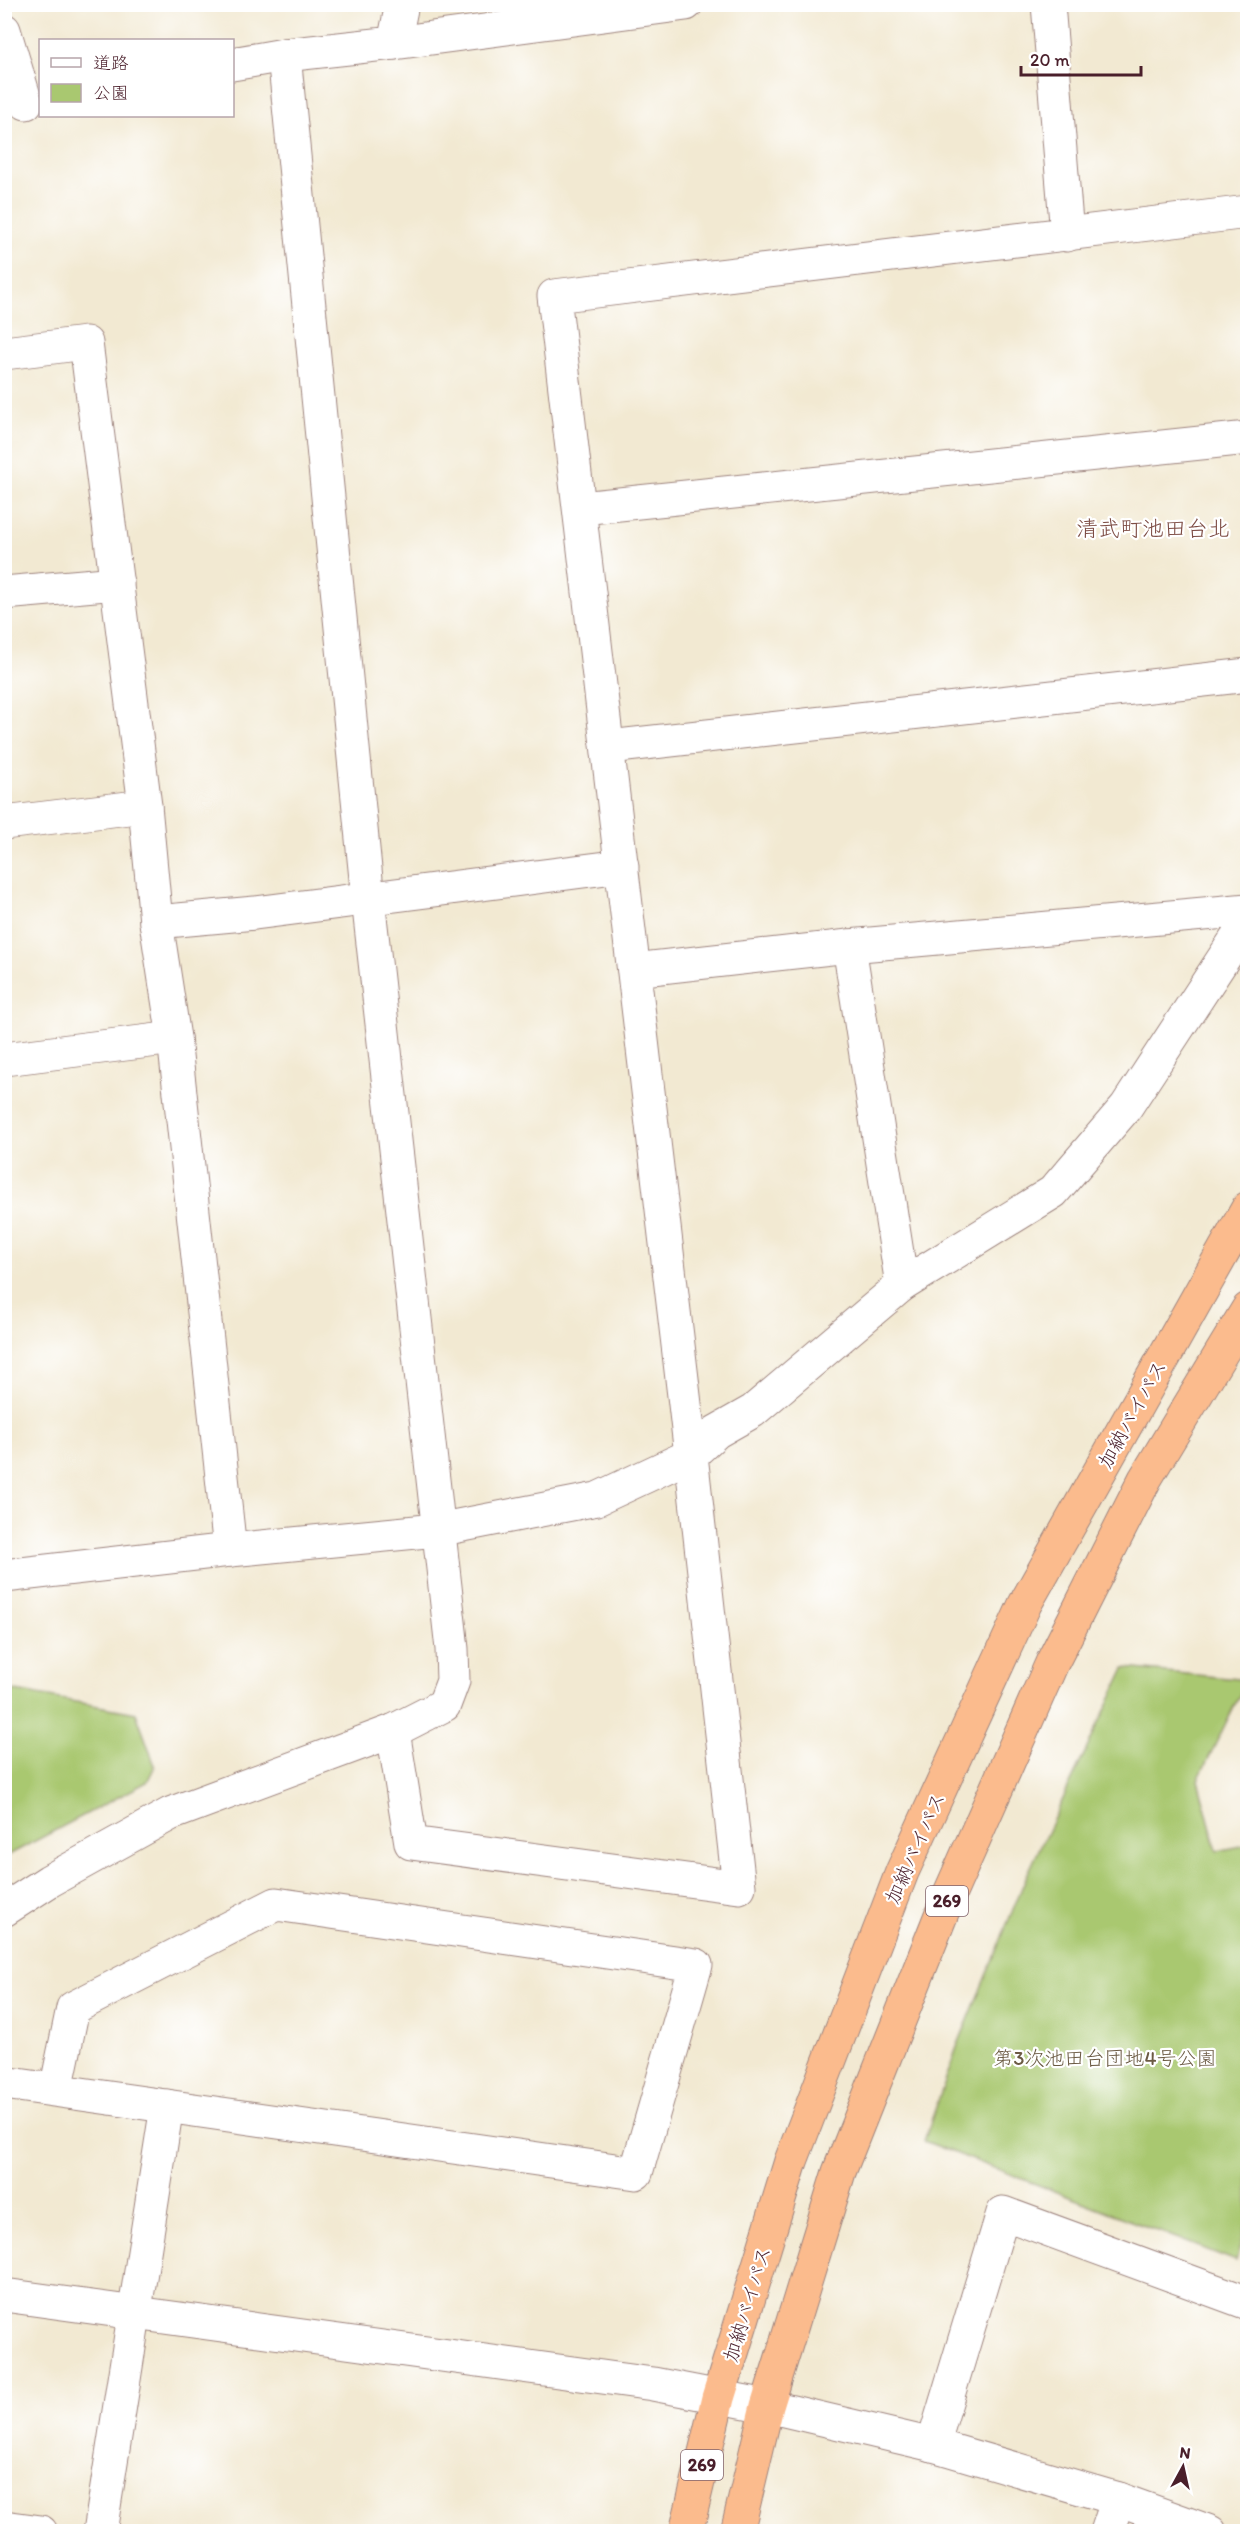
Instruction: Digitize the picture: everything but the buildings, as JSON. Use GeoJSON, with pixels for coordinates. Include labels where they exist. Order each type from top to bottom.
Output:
{"type":"FeatureCollection","features":[{"type":"Feature","properties":{"kind":"highway","name":"加納バイパス"},"geometry":{"type":"LineString","coordinates":[[686,2532],[718,2398],[791,2162],[902,1872],[1025,1604],[1248,1208]]}},
{"type":"Feature","properties":{"kind":"highway","name":"269"},"geometry":{"type":"LineString","coordinates":[[737,2532],[767,2406],[838,2172],[947,1900],[1052,1663],[1140,1489],[1248,1309]]}},
{"type":"Feature","properties":{"kind":"street"},"geometry":{"type":"LineString","coordinates":[[394,43],[402,4]]}},
{"type":"Feature","properties":{"kind":"street"},"geometry":{"type":"LineString","coordinates":[[234,64],[284,55],[394,43],[686,4]]}},
{"type":"Feature","properties":{"kind":"street"},"geometry":{"type":"LineString","coordinates":[[1048,4],[1067,235]]}},
{"type":"Feature","properties":{"kind":"street"},"geometry":{"type":"LineString","coordinates":[[4,30],[24,103]]}},
{"type":"Feature","properties":{"kind":"street"},"geometry":{"type":"LineString","coordinates":[[4,1910],[49,1881],[170,1814],[393,1731],[444,1705],[453,1681],[452,1649],[368,899],[284,55]]}},
{"type":"Feature","properties":{"kind":"street"},"geometry":{"type":"LineString","coordinates":[[393,1731],[411,1843],[739,1887],[691,1455],[555,296],[1248,212]]}},
{"type":"Feature","properties":{"kind":"street"},"geometry":{"type":"LineString","coordinates":[[4,353],[86,344],[145,806],[156,922],[174,1038],[230,1550]]}},
{"type":"Feature","properties":{"kind":"street"},"geometry":{"type":"LineString","coordinates":[[581,508],[1248,438]]}},
{"type":"Feature","properties":{"kind":"street"},"geometry":{"type":"LineString","coordinates":[[4,593],[117,583]]}},
{"type":"Feature","properties":{"kind":"street"},"geometry":{"type":"LineString","coordinates":[[609,747],[1248,675]]}},
{"type":"Feature","properties":{"kind":"street"},"geometry":{"type":"LineString","coordinates":[[4,823],[145,806]]}},
{"type":"Feature","properties":{"kind":"street"},"geometry":{"type":"LineString","coordinates":[[156,922],[255,913],[622,866]]}},
{"type":"Feature","properties":{"kind":"street"},"geometry":{"type":"LineString","coordinates":[[634,970],[849,946],[1248,910]]}},
{"type":"Feature","properties":{"kind":"street"},"geometry":{"type":"LineString","coordinates":[[4,1576],[230,1550],[437,1530],[597,1499],[691,1455],[716,1432],[753,1411],[902,1285],[1053,1192],[1126,1107],[1248,921]]}},
{"type":"Feature","properties":{"kind":"street"},"geometry":{"type":"LineString","coordinates":[[849,946],[902,1285]]}},
{"type":"Feature","properties":{"kind":"street"},"geometry":{"type":"LineString","coordinates":[[4,1059],[174,1038]]}},
{"type":"Feature","properties":{"kind":"street"},"geometry":{"type":"LineString","coordinates":[[4,2083],[636,2173],[696,1965],[276,1904],[73,2008],[56,2090]]}},
{"type":"Feature","properties":{"kind":"street"},"geometry":{"type":"LineString","coordinates":[[100,2532],[167,2106]]}},
{"type":"Feature","properties":{"kind":"street"},"geometry":{"type":"LineString","coordinates":[[933,2445],[1003,2213],[1248,2303]]}},
{"type":"Feature","properties":{"kind":"street"},"geometry":{"type":"LineString","coordinates":[[4,2295],[653,2384],[767,2406],[933,2445],[1118,2499],[1210,2532]]}},
{"type":"Feature","properties":{"kind":"street"},"geometry":{"type":"LineString","coordinates":[[1107,2532],[1118,2499]]}},
{"type":"Feature","properties":{"kind":"street"},"geometry":{"type":"LineString","coordinates":[[4,2527],[41,2532]]}},
{"type":"Feature","properties":{"kind":"green space","name":"第3次池田台団地4号公園"},"geometry":{"type":"Polygon","coordinates":[[[1125,1668],[1247,1680],[1198,1780],[1217,1851],[1247,1845],[1248,2218],[1236,2261],[924,2141],[957,2047],[1027,1875],[1125,1668]]]}},
{"type":"Feature","properties":{"kind":"green space"},"geometry":{"type":"Polygon","coordinates":[[[5,1689],[136,1713],[155,1766],[147,1782],[5,1857],[5,1689]]]}},
{"type":"Feature","properties":{"kind":"district","name":"清武町池田台北"},"geometry":{"type":"Point","coordinates":[1153,528]}}]}
